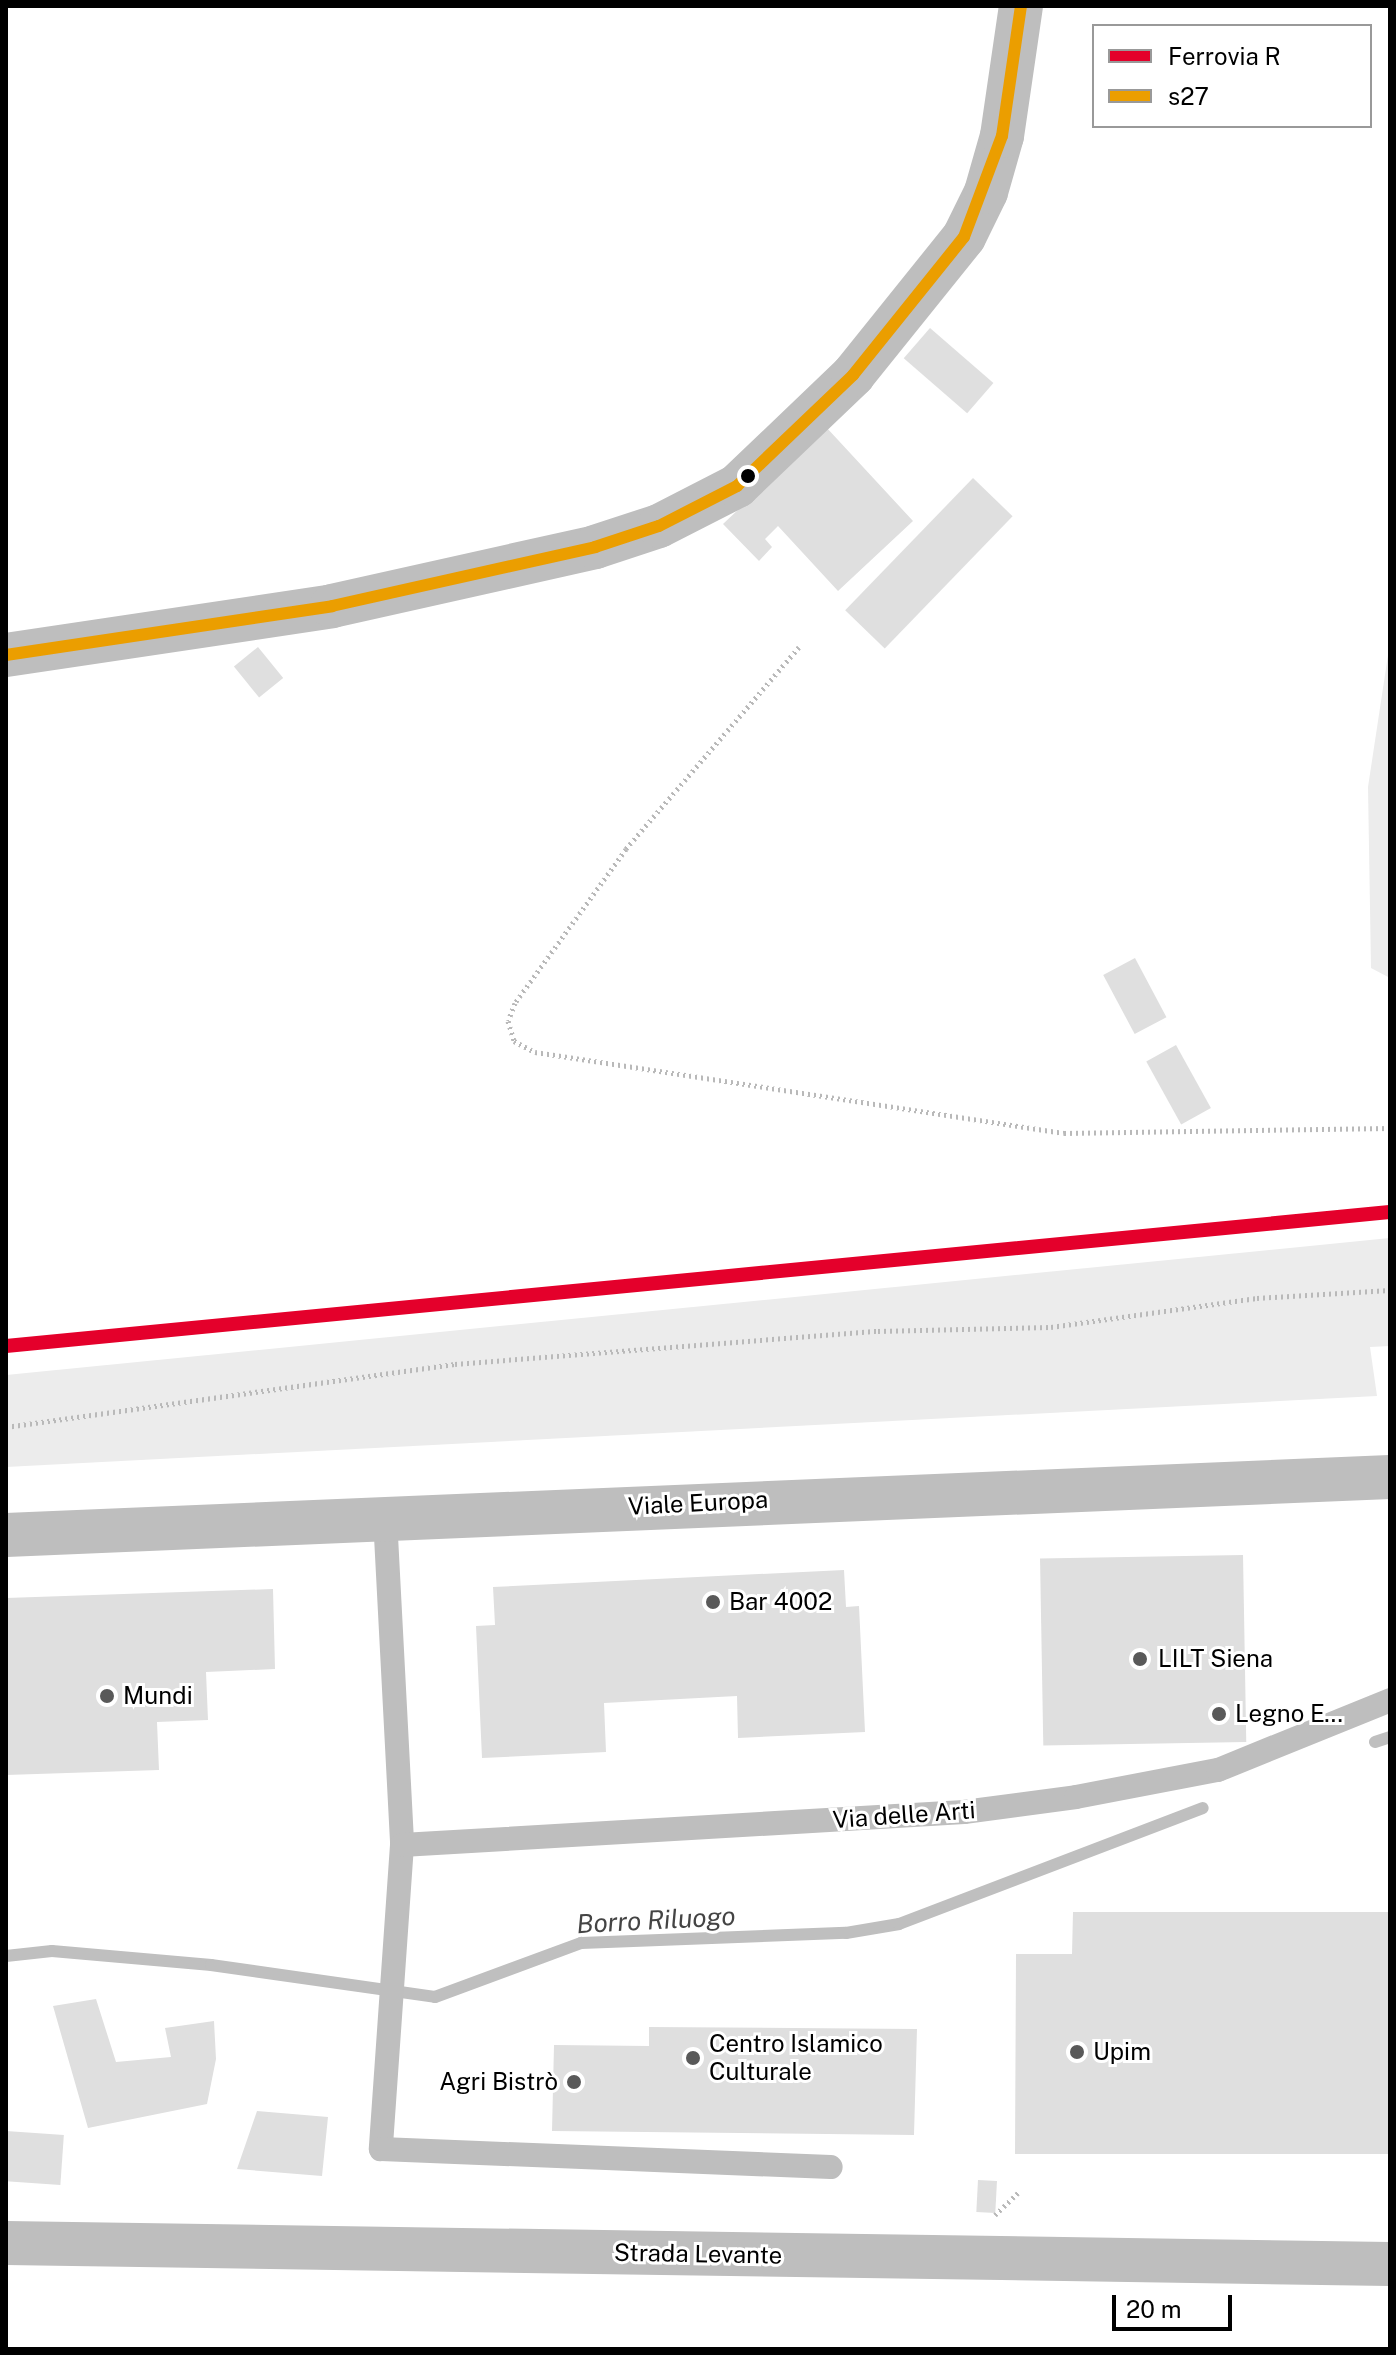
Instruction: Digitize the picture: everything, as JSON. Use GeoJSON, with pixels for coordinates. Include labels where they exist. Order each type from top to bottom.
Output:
{"type":"FeatureCollection","features":[{"type":"Feature","properties":{"kind":"street"},"geometry":{"type":"LineString","coordinates":[[6,655],[332,606],[595,547],[659,526],[737,486],[853,375],[964,237],[999,148],[1021,6]]}},
{"type":"Feature","properties":{"kind":"street","name":"Viale Europa"},"geometry":{"type":"LineString","coordinates":[[6,1535],[1390,1477]]}},
{"type":"Feature","properties":{"kind":"street","name":"Strada Levante"},"geometry":{"type":"LineString","coordinates":[[6,2243],[1390,2264]]}},
{"type":"Feature","properties":{"kind":"lane"},"geometry":{"type":"LineString","coordinates":[[385,1517],[402,1845],[381,2149],[831,2167]]}},
{"type":"Feature","properties":{"kind":"lane","name":"Via delle Arti"},"geometry":{"type":"LineString","coordinates":[[402,1845],[964,1812],[1076,1797],[1218,1770],[1390,1700]]}},
{"type":"Feature","properties":{"kind":"path"},"geometry":{"type":"LineString","coordinates":[[799,647],[626,849],[515,1003],[508,1021],[514,1041],[535,1052],[1064,1133],[1390,1128]]}},
{"type":"Feature","properties":{"kind":"path"},"geometry":{"type":"LineString","coordinates":[[6,1427],[455,1364],[878,1331],[1051,1327],[1257,1298],[1390,1290]]}},
{"type":"Feature","properties":{"kind":"shaded area"},"geometry":{"type":"Polygon","coordinates":[[[1390,642],[1390,978],[1371,968],[1368,787],[1390,642]]]}},
{"type":"Feature","properties":{"kind":"shaded area"},"geometry":{"type":"Polygon","coordinates":[[[1390,1238],[1390,1346],[1370,1347],[1377,1396],[6,1467],[6,1375],[1390,1238]]]}},
{"type":"Feature","properties":{"kind":"building"},"geometry":{"type":"Polygon","coordinates":[[[930,328],[993,383],[967,413],[904,358],[930,328]]]}},
{"type":"Feature","properties":{"kind":"building"},"geometry":{"type":"Polygon","coordinates":[[[826,427],[913,521],[838,591],[778,526],[765,539],[772,547],[759,561],[723,524],[826,427]]]}},
{"type":"Feature","properties":{"kind":"building"},"geometry":{"type":"Polygon","coordinates":[[[973,478],[1013,516],[885,649],[845,610],[973,478]]]}},
{"type":"Feature","properties":{"kind":"building"},"geometry":{"type":"Polygon","coordinates":[[[258,647],[283,678],[259,698],[234,667],[258,647]]]}},
{"type":"Feature","properties":{"kind":"building"},"geometry":{"type":"Polygon","coordinates":[[[1135,958],[1166,1017],[1135,1034],[1103,975],[1135,958]]]}},
{"type":"Feature","properties":{"kind":"building"},"geometry":{"type":"Polygon","coordinates":[[[1176,1045],[1211,1108],[1181,1124],[1146,1061],[1176,1045]]]}},
{"type":"Feature","properties":{"kind":"building"},"geometry":{"type":"Polygon","coordinates":[[[1243,1555],[1246,1742],[1043,1746],[1040,1559],[1243,1555]]]}},
{"type":"Feature","properties":{"kind":"building"},"geometry":{"type":"Polygon","coordinates":[[[844,1570],[846,1607],[859,1606],[865,1732],[738,1738],[737,1696],[604,1703],[606,1752],[482,1758],[476,1626],[495,1625],[493,1587],[844,1570]]]}},
{"type":"Feature","properties":{"kind":"building","name":"Mundi"},"geometry":{"type":"Polygon","coordinates":[[[273,1589],[275,1669],[206,1672],[208,1720],[157,1722],[159,1770],[6,1775],[6,1598],[273,1589]]]}},
{"type":"Feature","properties":{"kind":"building"},"geometry":{"type":"Polygon","coordinates":[[[1073,1912],[1390,1912],[1390,2154],[1015,2154],[1016,1954],[1072,1954],[1073,1912]]]}},
{"type":"Feature","properties":{"kind":"building"},"geometry":{"type":"Polygon","coordinates":[[[96,1999],[116,2062],[171,2057],[165,2028],[214,2021],[216,2059],[207,2104],[88,2128],[53,2006],[96,1999]]]}},
{"type":"Feature","properties":{"kind":"building"},"geometry":{"type":"Polygon","coordinates":[[[649,2027],[917,2029],[914,2135],[552,2131],[554,2045],[649,2046],[649,2027]]]}},
{"type":"Feature","properties":{"kind":"building"},"geometry":{"type":"Polygon","coordinates":[[[257,2111],[328,2117],[322,2176],[237,2169],[257,2111]]]}},
{"type":"Feature","properties":{"kind":"building"},"geometry":{"type":"Polygon","coordinates":[[[6,2131],[64,2135],[60,2185],[6,2181],[6,2131]]]}},
{"type":"Feature","properties":{"kind":"building"},"geometry":{"type":"Polygon","coordinates":[[[978,2180],[997,2181],[995,2213],[976,2212],[978,2180]]]}},
{"type":"Feature","properties":{"kind":"waterway","name":"Borro Riluogo"},"geometry":{"type":"LineString","coordinates":[[1375,1742],[1390,1737]]}},
{"type":"Feature","properties":{"kind":"waterway","name":"Borro Riluogo"},"geometry":{"type":"LineString","coordinates":[[6,1956],[52,1951],[211,1965],[435,1997],[581,1943],[846,1933],[899,1924],[1203,1808]]}},
{"type":"Feature","properties":{"kind":"rail line","name":"R"},"geometry":{"type":"LineString","coordinates":[[6,1346],[1390,1212]]}},
{"type":"Feature","properties":{"kind":"transit line","name":"s27"},"geometry":{"type":"LineString","coordinates":[[6,655],[332,606],[595,547],[659,526],[737,486],[853,375],[964,237],[1002,136],[1021,6]]}},
{"type":"Feature","properties":{"kind":"place","name":"Bar 4002"},"geometry":{"type":"Point","coordinates":[713,1602]}},
{"type":"Feature","properties":{"kind":"place","name":"LILT Siena"},"geometry":{"type":"Point","coordinates":[1140,1659]}},
{"type":"Feature","properties":{"kind":"place","name":"Mundi"},"geometry":{"type":"Point","coordinates":[107,1696]}},
{"type":"Feature","properties":{"kind":"place","name":"Legno E..."},"geometry":{"type":"Point","coordinates":[1219,1714]}},
{"type":"Feature","properties":{"kind":"place","name":"Upim"},"geometry":{"type":"Point","coordinates":[1077,2052]}},
{"type":"Feature","properties":{"kind":"place","name":"Centro Islamico Culturale"},"geometry":{"type":"Point","coordinates":[693,2058]}},
{"type":"Feature","properties":{"kind":"place","name":"Agri Bistrò"},"geometry":{"type":"Point","coordinates":[574,2082]}}]}
